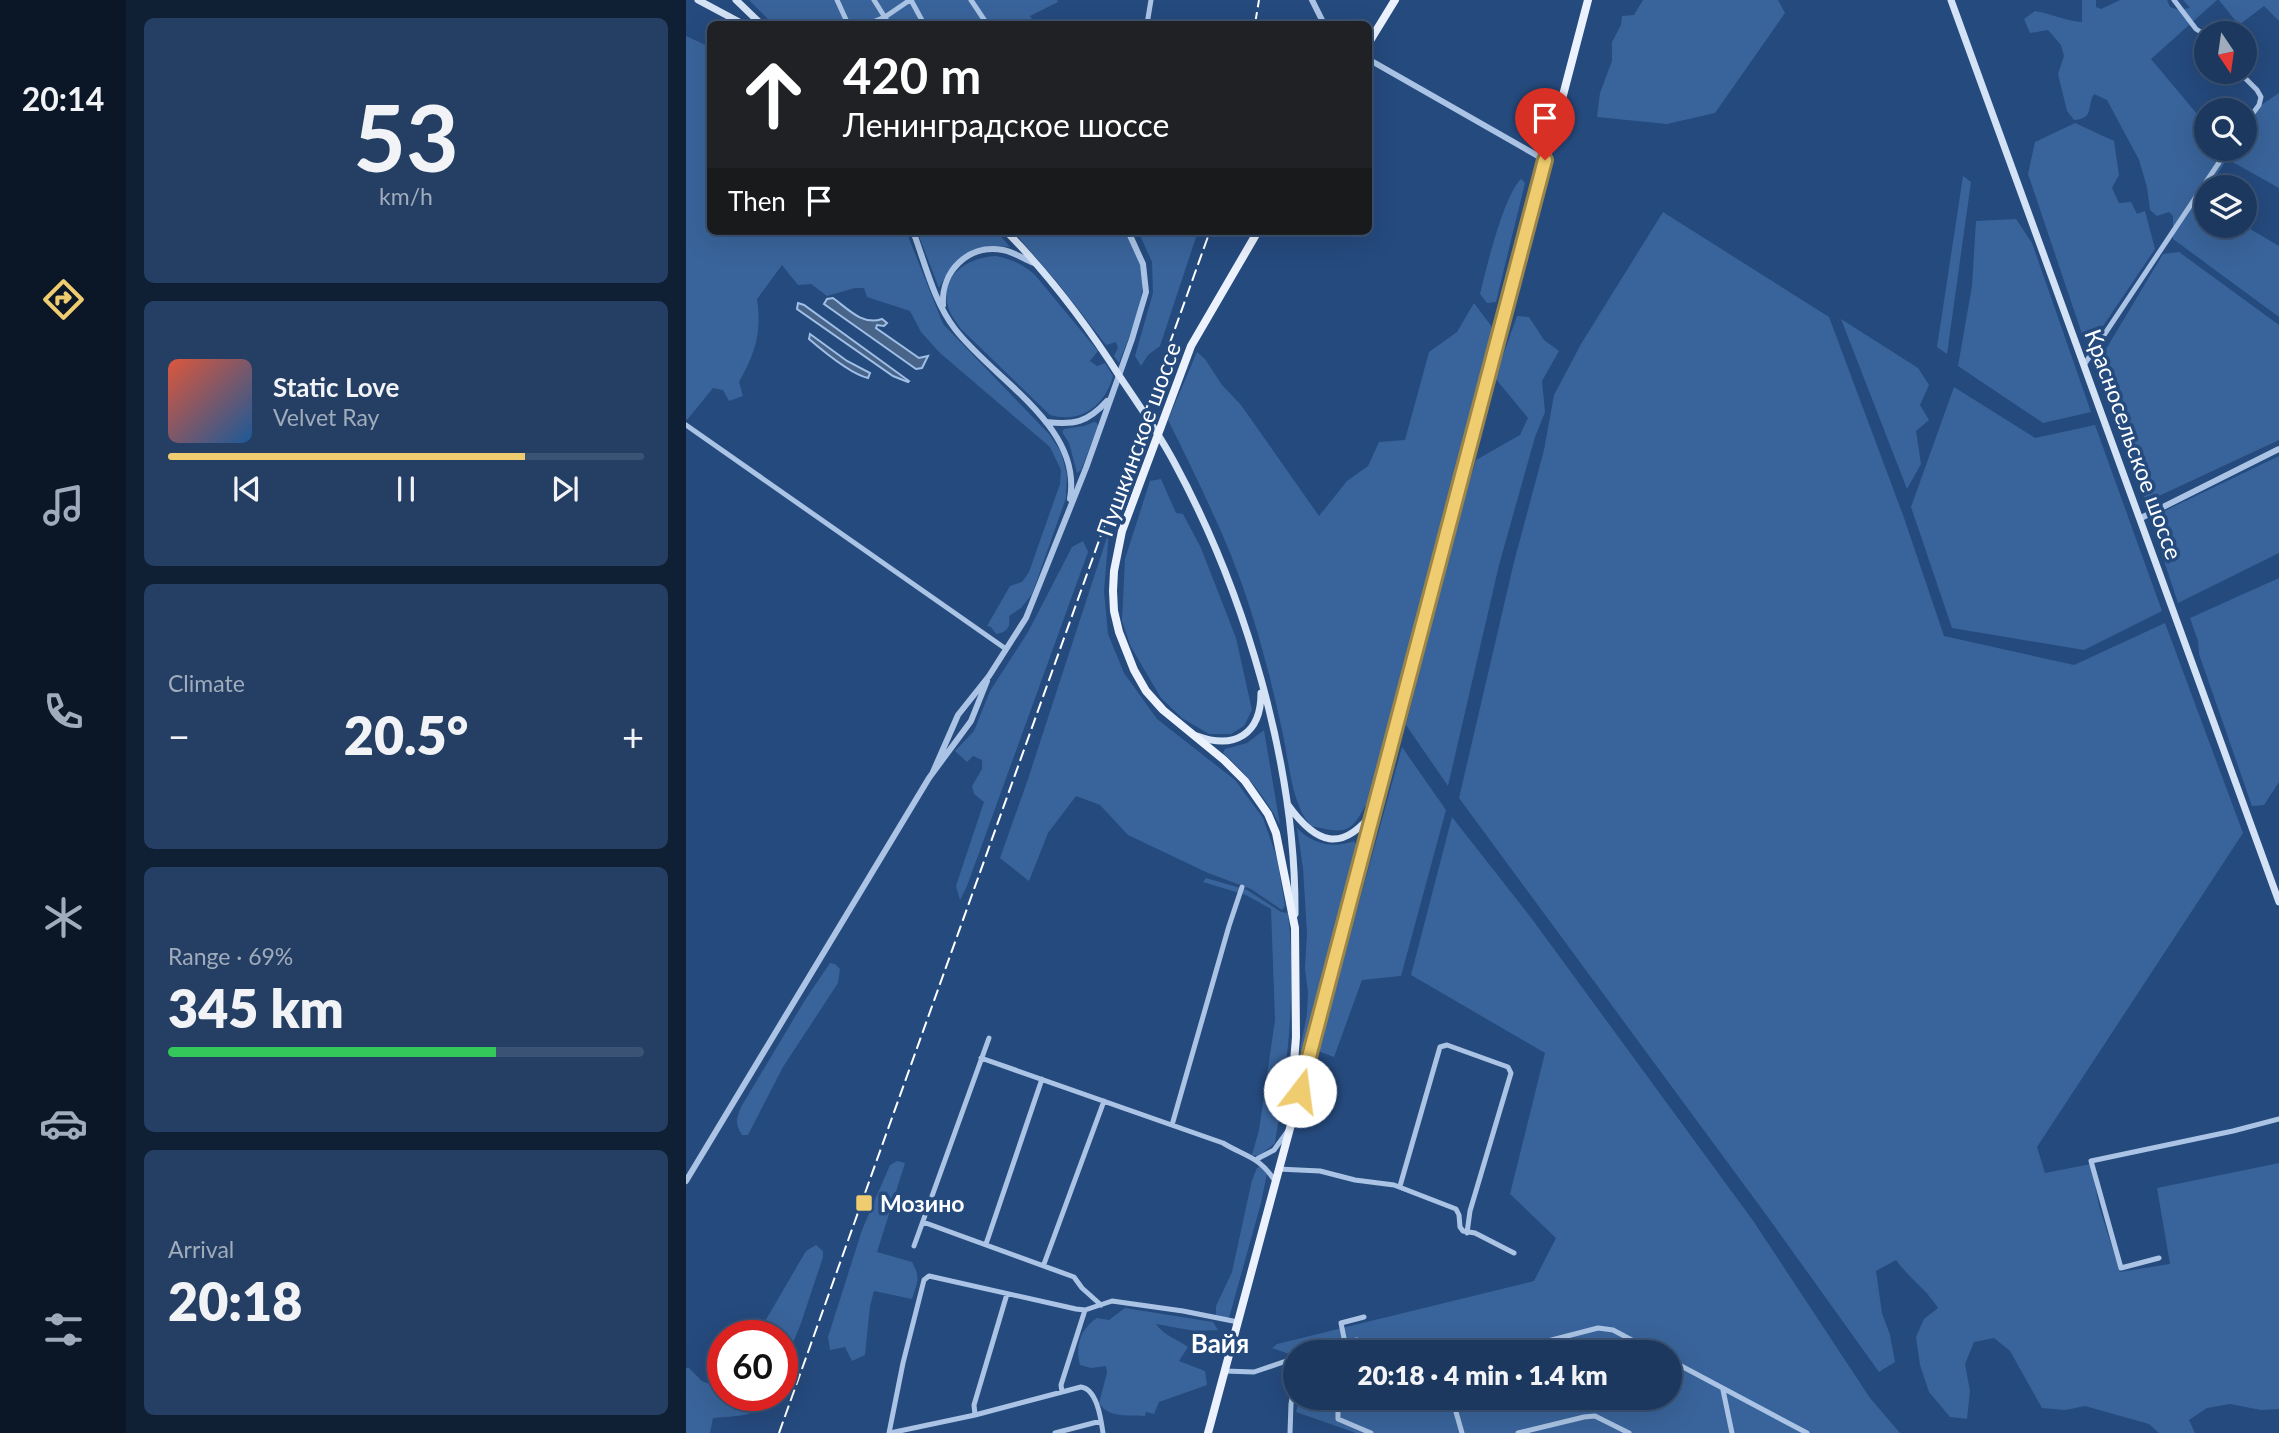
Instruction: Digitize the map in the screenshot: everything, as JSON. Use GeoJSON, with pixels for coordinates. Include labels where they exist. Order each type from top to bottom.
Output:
{"type":"FeatureCollection","features":[{"type":"Feature","properties":{"kind":"main road"},"geometry":{"type":"LineString","coordinates":[[698,0],[737,21]]}},
{"type":"Feature","properties":{"kind":"main road"},"geometry":{"type":"LineString","coordinates":[[708,0],[745,21]]}},
{"type":"Feature","properties":{"kind":"main road"},"geometry":{"type":"LineString","coordinates":[[736,0],[758,21]]}},
{"type":"Feature","properties":{"kind":"main road"},"geometry":{"type":"LineString","coordinates":[[1372,37],[1395,0]]}},
{"type":"Feature","properties":{"kind":"main road"},"geometry":{"type":"LineString","coordinates":[[1208,1433],[1588,0]]}},
{"type":"Feature","properties":{"kind":"main road","name":"Красносельское шоссе"},"geometry":{"type":"LineString","coordinates":[[1951,0],[2279,902]]}},
{"type":"Feature","properties":{"kind":"main road"},"geometry":{"type":"LineString","coordinates":[[1010,235],[1102,349],[1173,460],[1208,532],[1237,603],[1261,682],[1287,803],[1294,874],[1295,928]]}},
{"type":"Feature","properties":{"kind":"main road","name":"Пушкинское шоссе"},"geometry":{"type":"LineString","coordinates":[[1256,235],[1191,346],[1122,531],[1114,571],[1114,611],[1118,632],[1146,691],[1163,710],[1245,781],[1268,814],[1282,853],[1295,928],[1296,1037],[1288,1129]]}},
{"type":"Feature","properties":{"kind":"main road"},"geometry":{"type":"LineString","coordinates":[[1191,734],[1215,742],[1242,737],[1259,713],[1261,682]]}},
{"type":"Feature","properties":{"kind":"main road"},"geometry":{"type":"LineString","coordinates":[[1287,803],[1306,828],[1328,838],[1353,835],[1362,828],[1374,810]]}},
{"type":"Feature","properties":{"kind":"street"},"geometry":{"type":"LineString","coordinates":[[837,0],[847,21]]}},
{"type":"Feature","properties":{"kind":"street"},"geometry":{"type":"LineString","coordinates":[[874,0],[887,21]]}},
{"type":"Feature","properties":{"kind":"street"},"geometry":{"type":"LineString","coordinates":[[875,21],[911,0],[922,21]]}},
{"type":"Feature","properties":{"kind":"street"},"geometry":{"type":"LineString","coordinates":[[971,0],[985,21]]}},
{"type":"Feature","properties":{"kind":"street"},"geometry":{"type":"LineString","coordinates":[[1148,21],[1152,0]]}},
{"type":"Feature","properties":{"kind":"street"},"geometry":{"type":"LineString","coordinates":[[1312,0],[1322,21]]}},
{"type":"Feature","properties":{"kind":"street"},"geometry":{"type":"LineString","coordinates":[[2174,0],[2194,26]]}},
{"type":"Feature","properties":{"kind":"street"},"geometry":{"type":"LineString","coordinates":[[1372,60],[1545,160]]}},
{"type":"Feature","properties":{"kind":"street"},"geometry":{"type":"LineString","coordinates":[[2251,84],[2261,97],[2257,108]]}},
{"type":"Feature","properties":{"kind":"street"},"geometry":{"type":"LineString","coordinates":[[2084,365],[2220,161]]}},
{"type":"Feature","properties":{"kind":"street"},"geometry":{"type":"LineString","coordinates":[[915,235],[943,310],[956,331],[1046,422],[1060,441],[1071,471],[1072,491],[1068,512]]}},
{"type":"Feature","properties":{"kind":"street"},"geometry":{"type":"LineString","coordinates":[[933,772],[953,724],[989,676],[1033,603],[1111,397],[1146,292],[1143,264],[1130,235]]}},
{"type":"Feature","properties":{"kind":"street"},"geometry":{"type":"LineString","coordinates":[[943,310],[946,278],[952,269],[970,254],[993,249],[1005,250],[1035,263]]}},
{"type":"Feature","properties":{"kind":"street"},"geometry":{"type":"LineString","coordinates":[[1046,422],[1079,422],[1100,409],[1111,397]]}},
{"type":"Feature","properties":{"kind":"street"},"geometry":{"type":"LineString","coordinates":[[686,425],[1006,649]]}},
{"type":"Feature","properties":{"kind":"street"},"geometry":{"type":"LineString","coordinates":[[2141,518],[2279,449]]}},
{"type":"Feature","properties":{"kind":"street"},"geometry":{"type":"LineString","coordinates":[[686,1181],[933,772],[965,730],[989,676]]}},
{"type":"Feature","properties":{"kind":"street"},"geometry":{"type":"LineString","coordinates":[[967,702],[973,703],[976,710]]}},
{"type":"Feature","properties":{"kind":"street"},"geometry":{"type":"LineString","coordinates":[[953,724],[957,730],[965,730]]}},
{"type":"Feature","properties":{"kind":"street"},"geometry":{"type":"LineString","coordinates":[[1172,1125],[1228,926],[1242,887]]}},
{"type":"Feature","properties":{"kind":"street"},"geometry":{"type":"LineString","coordinates":[[914,1246],[989,1038]]}},
{"type":"Feature","properties":{"kind":"street"},"geometry":{"type":"LineString","coordinates":[[1399,1186],[1440,1047],[1447,1045],[1508,1067],[1511,1073],[1470,1211],[1467,1233]]}},
{"type":"Feature","properties":{"kind":"street"},"geometry":{"type":"LineString","coordinates":[[981,1058],[1223,1143],[1257,1159],[1275,1181]]}},
{"type":"Feature","properties":{"kind":"street"},"geometry":{"type":"LineString","coordinates":[[986,1244],[1042,1079]]}},
{"type":"Feature","properties":{"kind":"street"},"geometry":{"type":"LineString","coordinates":[[1044,1264],[1104,1101]]}},
{"type":"Feature","properties":{"kind":"street"},"geometry":{"type":"LineString","coordinates":[[2159,1258],[2121,1268],[2091,1161],[2279,1119]]}},
{"type":"Feature","properties":{"kind":"street"},"geometry":{"type":"LineString","coordinates":[[1257,1159],[1274,1150],[1288,1129]]}},
{"type":"Feature","properties":{"kind":"street"},"geometry":{"type":"LineString","coordinates":[[1278,1169],[1320,1171],[1355,1180],[1399,1186],[1455,1209],[1459,1215],[1460,1227],[1467,1233],[1475,1233],[1514,1253]]}},
{"type":"Feature","properties":{"kind":"street"},"geometry":{"type":"LineString","coordinates":[[923,1222],[1074,1277],[1082,1289],[1101,1305]]}},
{"type":"Feature","properties":{"kind":"street"},"geometry":{"type":"LineString","coordinates":[[1103,1433],[1092,1392],[1081,1387],[975,1415],[889,1433],[924,1280],[929,1276],[1085,1310],[1112,1301],[1238,1322]]}},
{"type":"Feature","properties":{"kind":"street"},"geometry":{"type":"LineString","coordinates":[[975,1415],[974,1405],[1007,1294]]}},
{"type":"Feature","properties":{"kind":"street"},"geometry":{"type":"LineString","coordinates":[[1062,1392],[1061,1385],[1085,1310]]}},
{"type":"Feature","properties":{"kind":"street"},"geometry":{"type":"LineString","coordinates":[[1344,1340],[1341,1323],[1364,1317]]}},
{"type":"Feature","properties":{"kind":"street"},"geometry":{"type":"LineString","coordinates":[[1551,1340],[1598,1328],[1613,1330],[1632,1340]]}},
{"type":"Feature","properties":{"kind":"street"},"geometry":{"type":"LineString","coordinates":[[1225,1371],[1254,1372],[1283,1362]]}},
{"type":"Feature","properties":{"kind":"street"},"geometry":{"type":"LineString","coordinates":[[1682,1367],[1807,1433]]}},
{"type":"Feature","properties":{"kind":"street"},"geometry":{"type":"LineString","coordinates":[[1723,1390],[1732,1433]]}},
{"type":"Feature","properties":{"kind":"street"},"geometry":{"type":"LineString","coordinates":[[1290,1433],[1291,1410]]}},
{"type":"Feature","properties":{"kind":"street"},"geometry":{"type":"LineString","coordinates":[[1338,1410],[1338,1419],[1371,1433]]}},
{"type":"Feature","properties":{"kind":"street"},"geometry":{"type":"LineString","coordinates":[[1455,1410],[1462,1433]]}},
{"type":"Feature","properties":{"kind":"street"},"geometry":{"type":"LineString","coordinates":[[1518,1433],[1595,1416],[1629,1433]]}},
{"type":"Feature","properties":{"kind":"street"},"geometry":{"type":"LineString","coordinates":[[1055,1433],[1101,1421]]}},
{"type":"Feature","properties":{"kind":"shaded area"},"geometry":{"type":"Polygon","coordinates":[[[749,0],[1058,2],[1030,16],[1033,21],[770,21],[749,0]]]}},
{"type":"Feature","properties":{"kind":"shaded area"},"geometry":{"type":"Polygon","coordinates":[[[1643,0],[1778,0],[1785,13],[1715,113],[1667,124],[1597,117],[1600,93],[1612,61],[1612,42],[1621,25],[1622,16],[1634,15],[1643,0]]]}},
{"type":"Feature","properties":{"kind":"shaded area"},"geometry":{"type":"Polygon","coordinates":[[[2082,0],[2096,0],[2096,7],[2101,9],[2120,0],[2167,0],[2170,7],[2179,10],[2190,8],[2183,0],[2217,0],[2151,59],[2194,110],[2194,161],[2226,161],[2217,175],[2194,175],[2194,238],[2257,238],[2257,233],[2279,246],[2279,317],[2173,239],[2173,216],[2169,212],[2157,216],[2150,210],[2139,160],[2107,100],[2094,94],[2087,115],[2081,119],[2074,120],[2067,111],[2058,74],[2064,56],[2061,45],[2048,30],[2030,33],[2024,19],[2035,11],[2082,22],[2082,0]]]}},
{"type":"Feature","properties":{"kind":"shaded area"},"geometry":{"type":"Polygon","coordinates":[[[2219,0],[2279,0],[2279,21],[2264,6],[2244,21],[2236,21],[2219,0]]]}},
{"type":"Feature","properties":{"kind":"shaded area"},"geometry":{"type":"Polygon","coordinates":[[[686,36],[707,46],[707,235],[908,235],[943,324],[1049,434],[1061,452],[1067,475],[1066,498],[1032,594],[1021,608],[1009,616],[1009,626],[996,634],[987,626],[1010,586],[1022,582],[1029,572],[1060,484],[1061,470],[1050,447],[940,353],[921,332],[910,311],[867,297],[864,288],[827,296],[811,284],[798,285],[782,265],[757,299],[758,333],[739,382],[743,396],[729,401],[723,390],[713,388],[686,419],[686,36]]]}},
{"type":"Feature","properties":{"kind":"shaded area"},"geometry":{"type":"Polygon","coordinates":[[[2279,93],[2279,188],[2231,161],[2257,161],[2257,108],[2279,93]]]}},
{"type":"Feature","properties":{"kind":"shaded area"},"geometry":{"type":"Polygon","coordinates":[[[2075,123],[2114,141],[2119,175],[2112,188],[2119,203],[2131,202],[2137,214],[2145,211],[2155,249],[2093,341],[2084,340],[2028,174],[2035,142],[2075,123]]]}},
{"type":"Feature","properties":{"kind":"shaded area"},"geometry":{"type":"Polygon","coordinates":[[[1963,176],[1971,182],[1947,354],[1937,347],[1963,176]]]}},
{"type":"Feature","properties":{"kind":"shaded area"},"geometry":{"type":"Polygon","coordinates":[[[1521,179],[1525,183],[1496,302],[1487,303],[1480,294],[1491,251],[1508,200],[1521,179]]]}},
{"type":"Feature","properties":{"kind":"shaded area"},"geometry":{"type":"Polygon","coordinates":[[[1663,212],[1829,317],[1903,515],[1944,636],[2074,665],[2165,623],[2243,833],[2037,1147],[2045,1173],[2091,1164],[2099,1206],[2120,1272],[2170,1264],[2157,1188],[2279,1163],[2279,1409],[2261,1410],[2230,1404],[2207,1408],[2189,1420],[2195,1433],[2159,1433],[2149,1424],[2085,1406],[2065,1410],[2042,1408],[2010,1351],[1994,1338],[1974,1342],[1965,1364],[1970,1391],[1967,1419],[1950,1417],[1929,1392],[1920,1365],[1916,1337],[1924,1319],[1938,1308],[1896,1260],[1876,1271],[1882,1313],[1895,1362],[1879,1372],[1459,798],[1514,562],[1544,450],[1554,395],[1581,344],[1663,212]]]}},
{"type":"Feature","properties":{"kind":"shaded area"},"geometry":{"type":"Polygon","coordinates":[[[2016,219],[2032,243],[2091,412],[2043,423],[1958,366],[1972,286],[1976,221],[2016,219]]]}},
{"type":"Feature","properties":{"kind":"shaded area"},"geometry":{"type":"Polygon","coordinates":[[[919,235],[1000,235],[1010,247],[985,247],[967,254],[952,267],[939,288],[919,235]]]}},
{"type":"Feature","properties":{"kind":"shaded area"},"geometry":{"type":"Polygon","coordinates":[[[1016,235],[1126,235],[1139,259],[1143,277],[1138,310],[1119,363],[1114,356],[1118,348],[1116,342],[1106,345],[1016,235]]]}},
{"type":"Feature","properties":{"kind":"shaded area"},"geometry":{"type":"Polygon","coordinates":[[[1140,235],[1197,235],[1160,346],[1148,355],[1141,366],[1135,356],[1153,293],[1152,262],[1140,235]]]}},
{"type":"Feature","properties":{"kind":"shaded area"},"geometry":{"type":"Polygon","coordinates":[[[2179,252],[2279,325],[2279,440],[2146,502],[2093,364],[2103,354],[2163,254],[2179,252]]]}},
{"type":"Feature","properties":{"kind":"shaded area"},"geometry":{"type":"Polygon","coordinates":[[[996,256],[1017,262],[1035,275],[1098,351],[1090,361],[1097,366],[1105,363],[1113,376],[1104,396],[1090,410],[1072,417],[1050,415],[961,329],[953,318],[946,298],[951,279],[965,265],[985,257],[996,256]]]}},
{"type":"Feature","properties":{"kind":"shaded area"},"geometry":{"type":"Polygon","coordinates":[[[833,298],[862,318],[875,321],[882,319],[887,323],[884,326],[877,325],[876,328],[919,358],[928,356],[922,368],[916,369],[824,304],[827,299],[833,298]]]}},
{"type":"Feature","properties":{"kind":"shaded area"},"geometry":{"type":"Polygon","coordinates":[[[798,303],[909,381],[893,376],[797,309],[798,303]]]}},
{"type":"Feature","properties":{"kind":"shaded area"},"geometry":{"type":"Polygon","coordinates":[[[1474,303],[1495,331],[1369,799],[1358,818],[1348,828],[1334,830],[1311,826],[1304,817],[1295,794],[1271,681],[1242,583],[1217,521],[1168,420],[1197,352],[1241,405],[1319,516],[1347,481],[1368,466],[1379,442],[1405,440],[1429,352],[1457,332],[1474,303]]]}},
{"type":"Feature","properties":{"kind":"shaded area"},"geometry":{"type":"Polygon","coordinates":[[[1517,316],[1529,317],[1544,340],[1559,351],[1542,381],[1545,412],[1535,437],[1499,565],[1448,786],[1406,725],[1454,535],[1476,460],[1520,435],[1528,418],[1495,378],[1517,316]]]}},
{"type":"Feature","properties":{"kind":"shaded area"},"geometry":{"type":"Polygon","coordinates":[[[1841,319],[1918,368],[1929,385],[1920,405],[1929,420],[1916,431],[1921,464],[1907,489],[1841,319]]]}},
{"type":"Feature","properties":{"kind":"shaded area"},"geometry":{"type":"Polygon","coordinates":[[[810,334],[847,361],[870,373],[868,378],[853,372],[829,356],[809,339],[810,334]]]}},
{"type":"Feature","properties":{"kind":"shaded area"},"geometry":{"type":"Polygon","coordinates":[[[1954,387],[2035,438],[2095,425],[2162,611],[2084,650],[1952,628],[1911,507],[1954,387]]]}},
{"type":"Feature","properties":{"kind":"shaded area"},"geometry":{"type":"Polygon","coordinates":[[[1094,422],[1098,426],[1081,470],[1077,473],[1069,443],[1062,432],[1064,429],[1094,422]]]}},
{"type":"Feature","properties":{"kind":"shaded area"},"geometry":{"type":"Polygon","coordinates":[[[2279,456],[2279,553],[2178,603],[2150,518],[2279,456]]]}},
{"type":"Feature","properties":{"kind":"shaded area"},"geometry":{"type":"Polygon","coordinates":[[[1161,479],[1176,513],[1183,514],[1201,548],[1236,638],[1252,710],[1244,726],[1231,734],[1209,734],[1182,718],[1161,698],[1131,647],[1122,621],[1125,559],[1150,481],[1161,479]]]}},
{"type":"Feature","properties":{"kind":"shaded area"},"geometry":{"type":"Polygon","coordinates":[[[1109,531],[1104,591],[1108,634],[1124,673],[1157,719],[1235,780],[1263,818],[1277,858],[1285,906],[1282,910],[1251,889],[1208,873],[1128,835],[1100,805],[1076,796],[1048,833],[1029,881],[1000,858],[1109,531]]]}},
{"type":"Feature","properties":{"kind":"shaded area"},"geometry":{"type":"Polygon","coordinates":[[[1083,541],[1088,552],[960,900],[956,886],[984,802],[974,794],[972,786],[982,769],[982,760],[973,756],[967,762],[955,751],[974,731],[990,691],[1028,632],[1072,547],[1083,541]]]}},
{"type":"Feature","properties":{"kind":"shaded area"},"geometry":{"type":"Polygon","coordinates":[[[2279,578],[2279,782],[2264,805],[2252,806],[2199,654],[2198,641],[2190,618],[2279,578]]]}},
{"type":"Feature","properties":{"kind":"shaded area"},"geometry":{"type":"Polygon","coordinates":[[[1264,730],[1280,825],[1255,786],[1223,753],[1225,749],[1247,743],[1264,730]]]}},
{"type":"Feature","properties":{"kind":"shaded area"},"geometry":{"type":"Polygon","coordinates":[[[1402,747],[1446,810],[1401,976],[1362,980],[1334,1057],[1318,1051],[1402,747]]]}},
{"type":"Feature","properties":{"kind":"shaded area"},"geometry":{"type":"Polygon","coordinates":[[[1452,817],[1532,919],[1754,1222],[1870,1398],[1900,1433],[1356,1433],[1296,1412],[1682,1410],[1682,1340],[1293,1340],[1534,1281],[1556,1238],[1510,1194],[1545,1053],[1411,975],[1452,817]]]}},
{"type":"Feature","properties":{"kind":"shaded area"},"geometry":{"type":"Polygon","coordinates":[[[1297,828],[1309,838],[1323,844],[1338,845],[1354,841],[1357,846],[1302,1059],[1300,1049],[1308,992],[1305,969],[1307,933],[1303,868],[1297,828]]]}},
{"type":"Feature","properties":{"kind":"shaded area"},"geometry":{"type":"Polygon","coordinates":[[[1206,878],[1247,890],[1281,912],[1288,913],[1291,1000],[1283,1086],[1275,1143],[1259,1156],[1252,1155],[1259,1130],[1275,1020],[1271,909],[1246,895],[1203,882],[1206,878]]]}},
{"type":"Feature","properties":{"kind":"shaded area"},"geometry":{"type":"Polygon","coordinates":[[[830,963],[840,969],[838,983],[783,1067],[748,1135],[742,1135],[737,1121],[741,1107],[830,963]]]}},
{"type":"Feature","properties":{"kind":"shaded area"},"geometry":{"type":"Polygon","coordinates":[[[897,1161],[905,1163],[877,1252],[912,1262],[917,1284],[912,1299],[874,1291],[865,1355],[852,1361],[845,1347],[830,1350],[828,1337],[862,1230],[890,1165],[897,1161]]]}},
{"type":"Feature","properties":{"kind":"shaded area"},"geometry":{"type":"Polygon","coordinates":[[[1262,1166],[1267,1173],[1261,1203],[1229,1318],[1216,1315],[1216,1306],[1232,1272],[1252,1180],[1257,1168],[1262,1166]]]}},
{"type":"Feature","properties":{"kind":"shaded area"},"geometry":{"type":"Polygon","coordinates":[[[816,1245],[823,1251],[823,1257],[798,1331],[798,1320],[766,1320],[806,1251],[816,1245]]]}},
{"type":"Feature","properties":{"kind":"shaded area"},"geometry":{"type":"Polygon","coordinates":[[[1125,1308],[1213,1322],[1218,1330],[1195,1331],[1156,1324],[1166,1334],[1188,1347],[1179,1361],[1205,1371],[1207,1385],[1159,1402],[1154,1414],[1146,1412],[1145,1416],[1119,1415],[1103,1408],[1099,1403],[1107,1373],[1106,1366],[1091,1368],[1080,1365],[1080,1339],[1091,1322],[1097,1318],[1109,1320],[1125,1308]]]}},
{"type":"Feature","properties":{"kind":"shaded area"},"geometry":{"type":"Polygon","coordinates":[[[1283,1343],[1283,1352],[1272,1348],[1283,1343]]]}},
{"type":"Feature","properties":{"kind":"shaded area"},"geometry":{"type":"Polygon","coordinates":[[[686,1368],[707,1383],[707,1411],[757,1411],[713,1418],[710,1433],[686,1433],[686,1368]]]}},
{"type":"Feature","properties":{"kind":"railway"},"geometry":{"type":"LineString","coordinates":[[1256,21],[1259,0]]}},
{"type":"Feature","properties":{"kind":"railway"},"geometry":{"type":"LineString","coordinates":[[779,1433],[1209,235]]}},
{"type":"Feature","properties":{"kind":"place","name":"Мозино"},"geometry":{"type":"Point","coordinates":[864,1203]}},
{"type":"Feature","properties":{"kind":"district","name":"Вайя"},"geometry":{"type":"Point","coordinates":[1220,1343]}},
{"type":"Feature","properties":{"kind":"route"},"geometry":{"type":"LineString","coordinates":[[1300,1091],[1545,160]]}}]}
